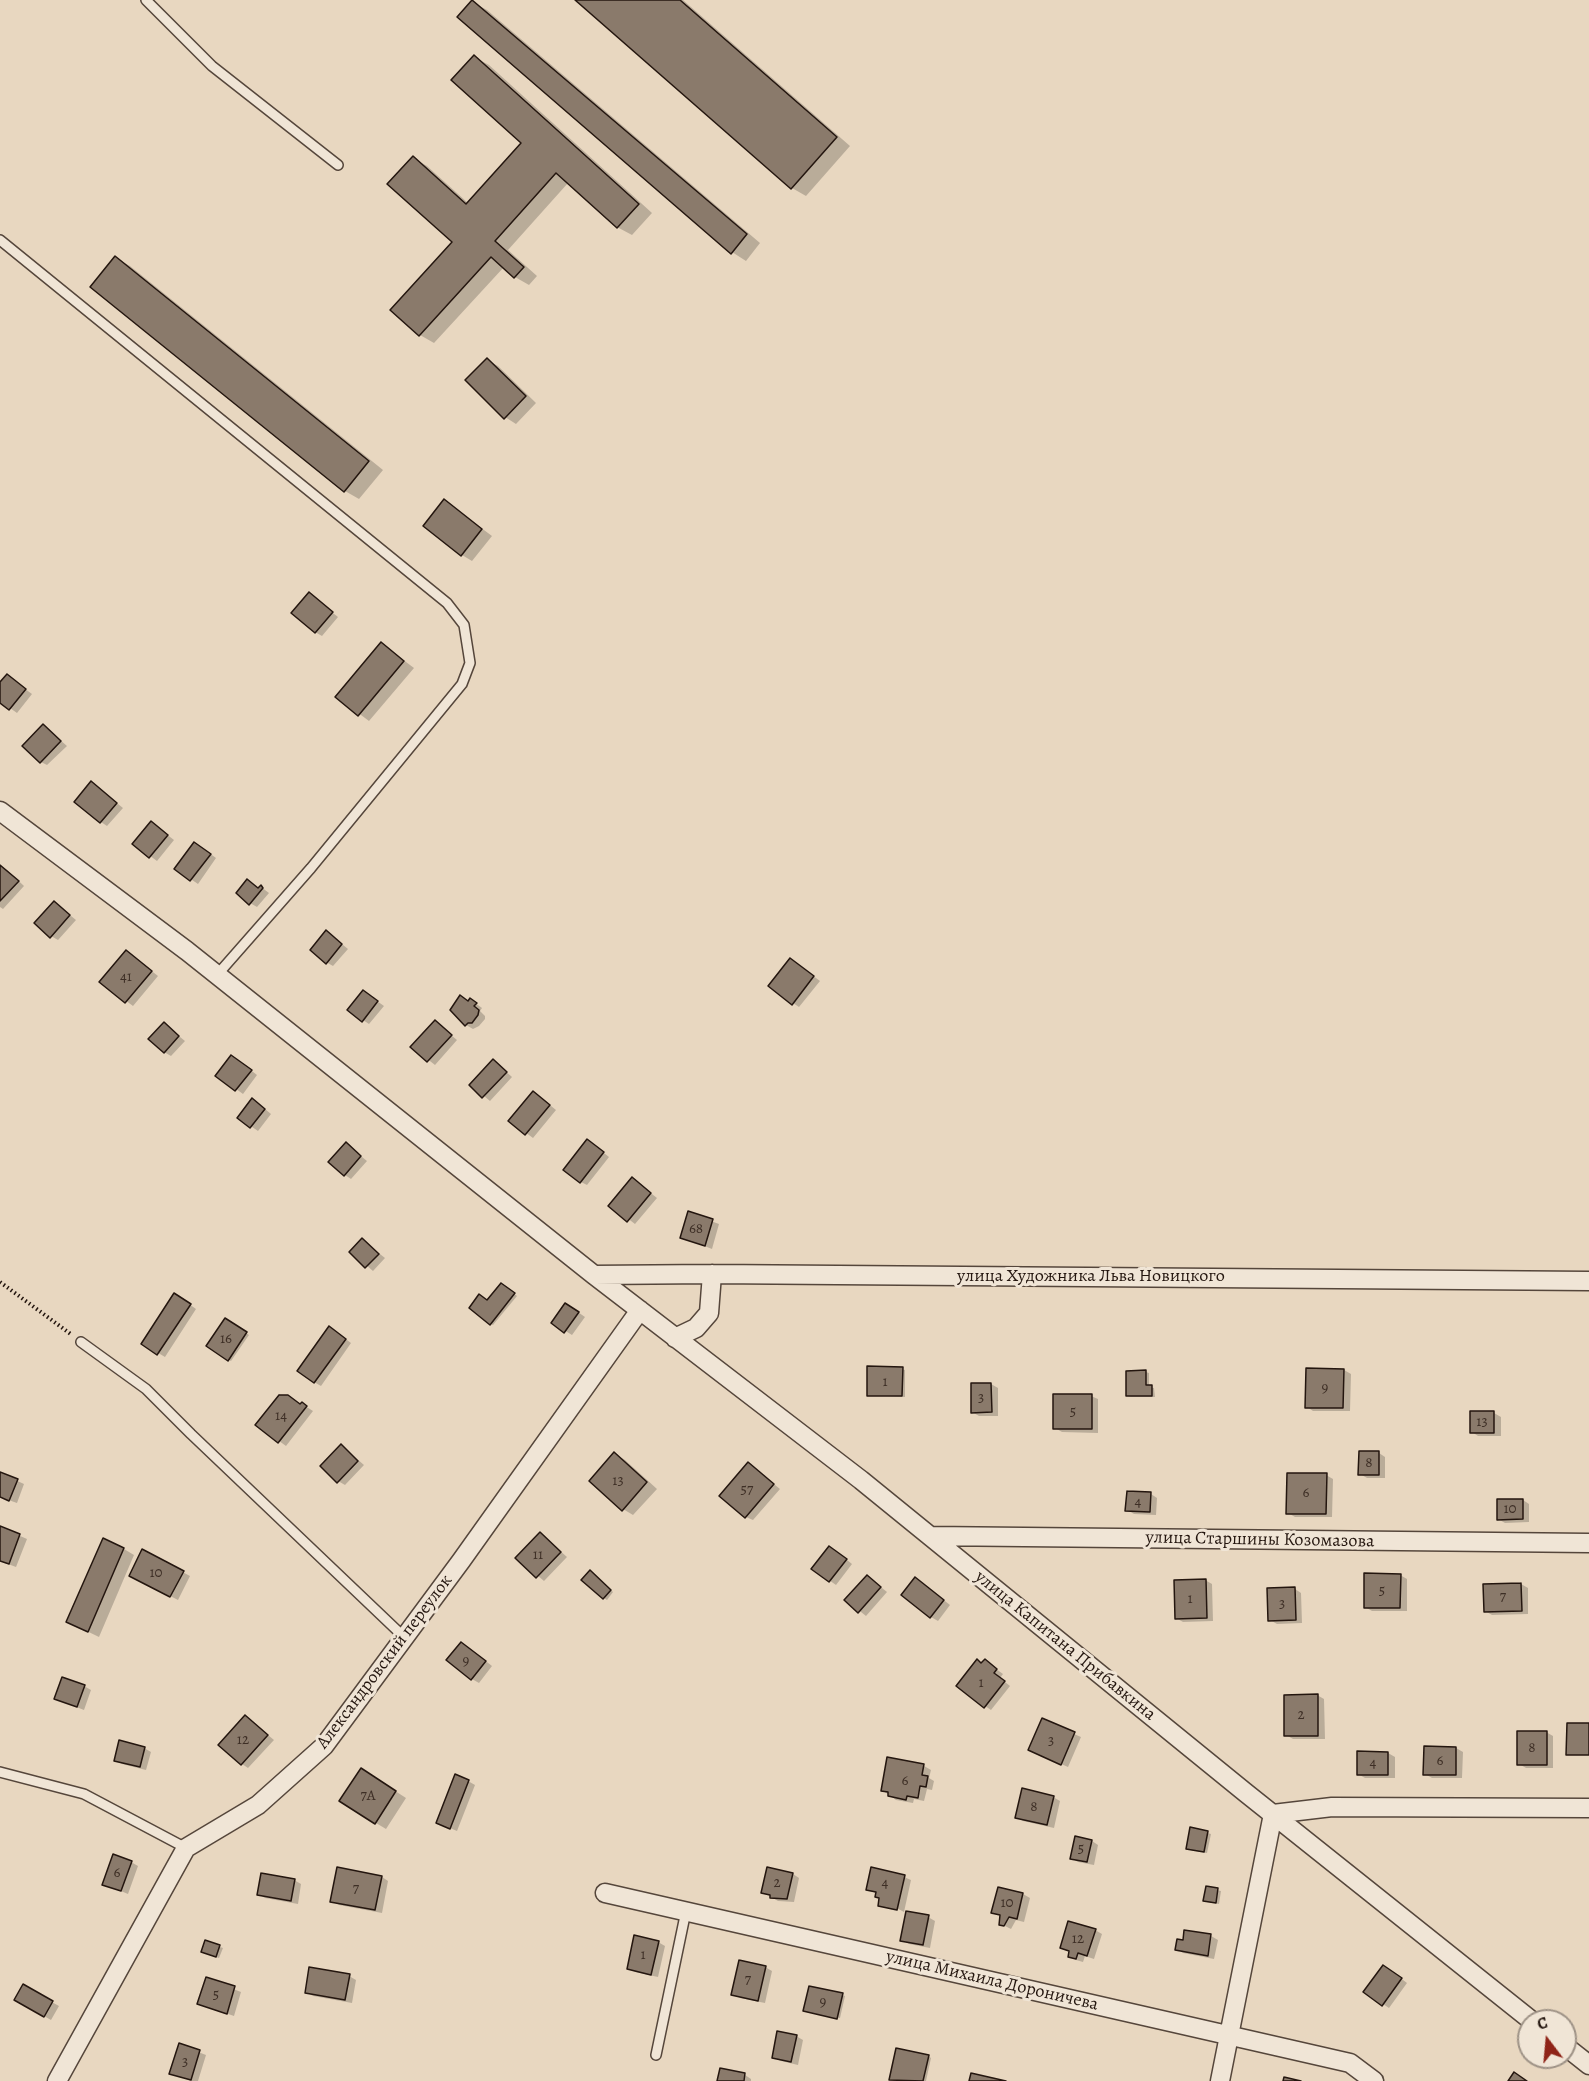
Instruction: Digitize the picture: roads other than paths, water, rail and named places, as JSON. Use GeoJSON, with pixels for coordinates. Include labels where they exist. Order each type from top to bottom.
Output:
{"type":"FeatureCollection","features":[{"type":"Feature","properties":{"kind":"street","name":"улица Капитана Прибавкина"},"geometry":{"type":"LineString","coordinates":[[0,811],[217,975],[594,1275],[861,1480],[1517,2009]]}},
{"type":"Feature","properties":{"kind":"street"},"geometry":{"type":"LineString","coordinates":[[675,1338],[696,1328],[709,1313],[711,1274]]}},
{"type":"Feature","properties":{"kind":"street","name":"улица Художника Льва Новицкого"},"geometry":{"type":"LineString","coordinates":[[594,1275],[1589,1281]]}},
{"type":"Feature","properties":{"kind":"street","name":"Александровский переулок"},"geometry":{"type":"LineString","coordinates":[[186,1848],[258,1805],[324,1746],[640,1310]]}},
{"type":"Feature","properties":{"kind":"street","name":"улица Старшины Козомазова"},"geometry":{"type":"LineString","coordinates":[[930,1536],[1589,1543]]}},
{"type":"Feature","properties":{"kind":"street"},"geometry":{"type":"LineString","coordinates":[[1220,2081],[1273,1814],[1332,1807],[1589,1808]]}},
{"type":"Feature","properties":{"kind":"street"},"geometry":{"type":"LineString","coordinates":[[57,2081],[186,1848]]}},
{"type":"Feature","properties":{"kind":"street","name":"улица Михаила Дороничева"},"geometry":{"type":"LineString","coordinates":[[605,1893],[1350,2063],[1374,2081]]}},
{"type":"Feature","properties":{"kind":"street"},"geometry":{"type":"LineString","coordinates":[[1577,2056],[1589,2065]]}},
{"type":"Feature","properties":{"kind":"lane"},"geometry":{"type":"LineString","coordinates":[[146,0],[212,66],[338,165]]}},
{"type":"Feature","properties":{"kind":"lane"},"geometry":{"type":"LineString","coordinates":[[0,240],[447,603],[464,625],[470,663],[462,684],[311,868],[217,975]]}},
{"type":"Feature","properties":{"kind":"lane"},"geometry":{"type":"LineString","coordinates":[[81,1342],[146,1389],[190,1434],[404,1637]]}},
{"type":"Feature","properties":{"kind":"lane"},"geometry":{"type":"LineString","coordinates":[[0,1772],[84,1794],[186,1848]]}},
{"type":"Feature","properties":{"kind":"lane"},"geometry":{"type":"LineString","coordinates":[[656,2055],[686,1911]]}}]}
